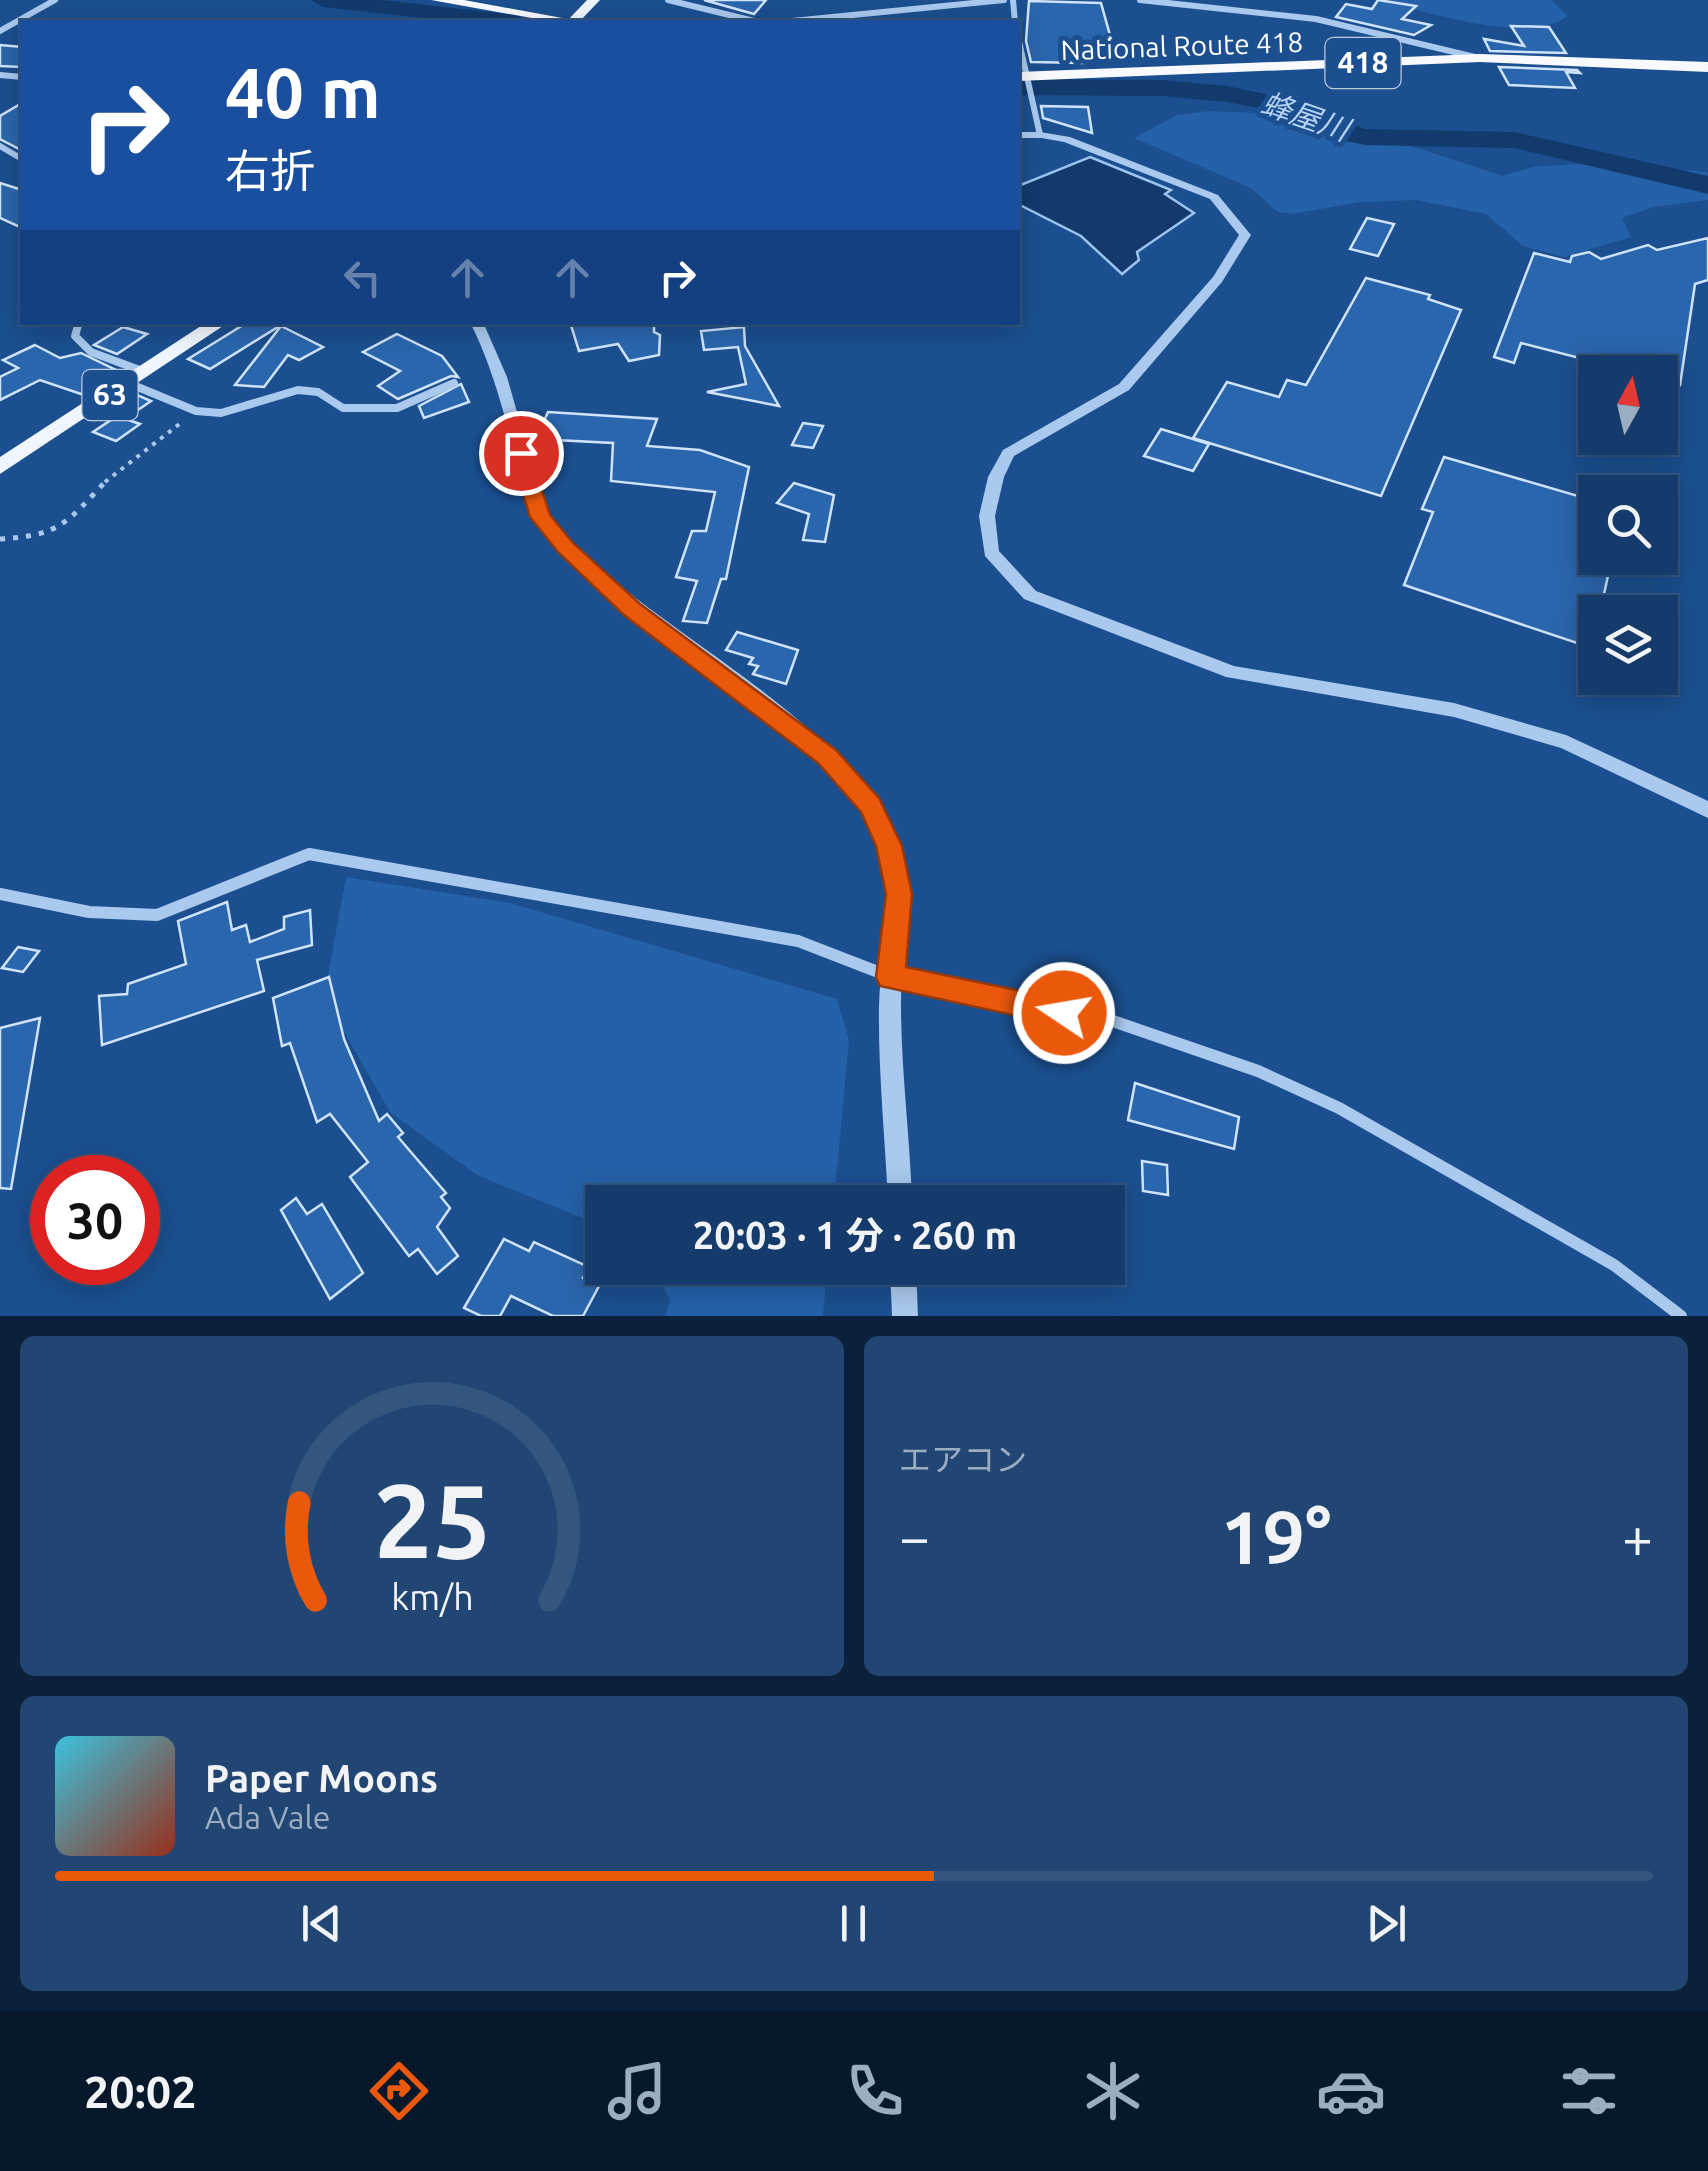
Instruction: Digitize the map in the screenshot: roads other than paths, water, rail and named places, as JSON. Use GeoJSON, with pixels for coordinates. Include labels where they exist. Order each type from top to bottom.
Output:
{"type":"FeatureCollection","features":[{"type":"Feature","properties":{"kind":"highway"},"geometry":{"type":"LineString","coordinates":[[438,0],[562,20]]}},
{"type":"Feature","properties":{"kind":"highway","name":"National Route 418"},"geometry":{"type":"LineString","coordinates":[[1021,77],[1480,58],[1708,67]]}},
{"type":"Feature","properties":{"kind":"main road"},"geometry":{"type":"LineString","coordinates":[[576,20],[594,0]]}},
{"type":"Feature","properties":{"kind":"main road","name":"63"},"geometry":{"type":"LineString","coordinates":[[0,467],[215,325]]}},
{"type":"Feature","properties":{"kind":"street"},"geometry":{"type":"LineString","coordinates":[[0,31],[55,0]]}},
{"type":"Feature","properties":{"kind":"street"},"geometry":{"type":"LineString","coordinates":[[668,0],[754,20]]}},
{"type":"Feature","properties":{"kind":"street"},"geometry":{"type":"LineString","coordinates":[[802,20],[1004,0]]}},
{"type":"Feature","properties":{"kind":"street"},"geometry":{"type":"LineString","coordinates":[[1140,0],[1316,19],[1480,58]]}},
{"type":"Feature","properties":{"kind":"street"},"geometry":{"type":"LineString","coordinates":[[1021,77],[1031,96],[1040,135]]}},
{"type":"Feature","properties":{"kind":"street"},"geometry":{"type":"LineString","coordinates":[[1020,135],[1066,138],[1214,197],[1245,235],[1218,279],[1124,387],[1008,453],[996,477],[987,516],[991,552],[1030,595],[1232,672],[1454,710],[1566,742],[1708,810]]}},
{"type":"Feature","properties":{"kind":"street"},"geometry":{"type":"LineString","coordinates":[[78,325],[75,336],[90,352],[196,412],[221,412],[298,390],[318,392],[343,408],[397,408],[454,383]]}},
{"type":"Feature","properties":{"kind":"street"},"geometry":{"type":"LineString","coordinates":[[478,325],[499,364],[540,517],[632,610],[827,756],[870,806],[889,846],[899,894],[890,977],[899,1185]]}},
{"type":"Feature","properties":{"kind":"street"},"geometry":{"type":"LineString","coordinates":[[0,894],[121,915],[171,913],[285,859],[309,854],[798,941],[890,977],[1107,1019],[1258,1071],[1339,1108],[1597,1256],[1681,1316]]}},
{"type":"Feature","properties":{"kind":"street"},"geometry":{"type":"LineString","coordinates":[[904,1285],[905,1316]]}},
{"type":"Feature","properties":{"kind":"waterway","name":"蜂屋川"},"geometry":{"type":"LineString","coordinates":[[322,0],[499,20]]}},
{"type":"Feature","properties":{"kind":"waterway","name":"蜂屋川"},"geometry":{"type":"LineString","coordinates":[[368,5],[381,0]]}},
{"type":"Feature","properties":{"kind":"waterway","name":"蜂屋川"},"geometry":{"type":"LineString","coordinates":[[1020,87],[1163,88],[1227,94],[1266,101],[1336,131],[1365,137],[1514,140],[1708,185]]}}]}
